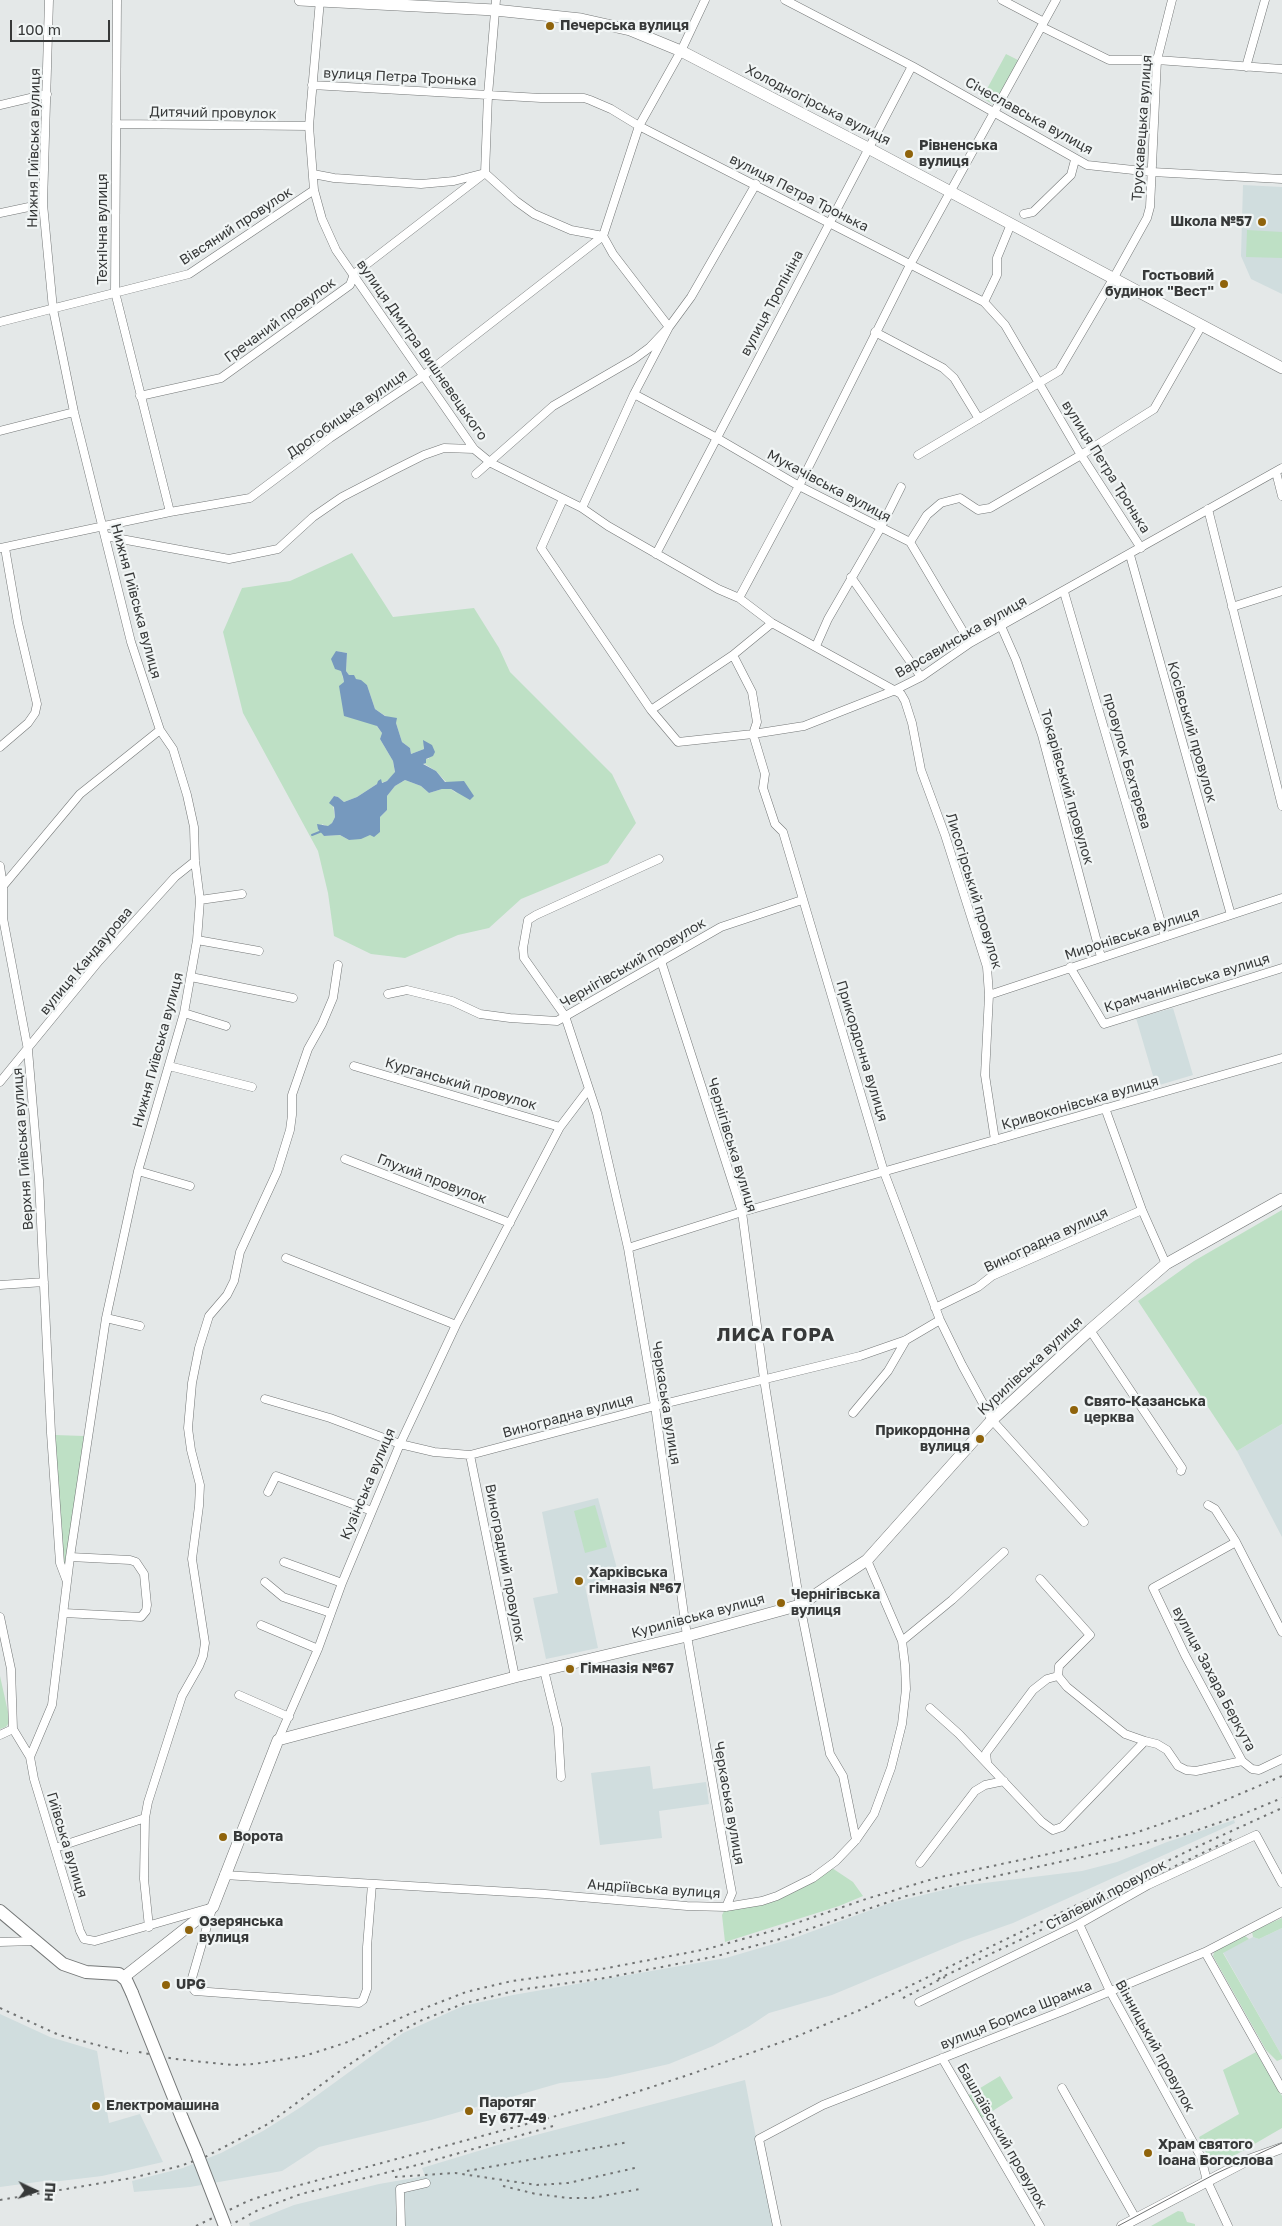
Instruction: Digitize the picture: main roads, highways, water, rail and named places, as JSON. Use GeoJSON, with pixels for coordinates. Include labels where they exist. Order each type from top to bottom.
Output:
{"type":"FeatureCollection","features":[{"type":"Feature","properties":{"kind":"main road","name":"Холодногірська вулиця"},"geometry":{"type":"LineString","coordinates":[[300,0],[495,5],[581,19],[630,30],[681,51],[1282,368]]}},
{"type":"Feature","properties":{"kind":"main road","name":"Курилівська вулиця"},"geometry":{"type":"LineString","coordinates":[[278,1740],[515,1677],[687,1636],[800,1605],[867,1560],[992,1420],[1090,1330],[1166,1264],[1282,1199]]}},
{"type":"Feature","properties":{"kind":"main road","name":"Кузінська вулиця"},"geometry":{"type":"LineString","coordinates":[[124,1977],[212,1907],[278,1740]]}},
{"type":"Feature","properties":{"kind":"main road"},"geometry":{"type":"LineString","coordinates":[[0,1911],[68,1967],[86,1972],[115,1973],[124,1977],[225,2226]]}},
{"type":"Feature","properties":{"kind":"water"},"geometry":{"type":"Polygon","coordinates":[[[336,651],[347,653],[346,671],[349,675],[354,675],[356,679],[361,680],[367,685],[375,709],[385,716],[397,718],[396,723],[402,742],[410,748],[411,754],[424,749],[423,740],[432,745],[435,752],[423,764],[436,771],[445,782],[464,781],[474,796],[470,800],[451,789],[442,789],[429,793],[421,786],[405,780],[395,786],[387,796],[387,810],[380,817],[380,832],[374,837],[370,835],[361,839],[349,840],[340,835],[324,836],[318,829],[317,824],[328,826],[332,823],[335,817],[334,807],[329,803],[334,796],[344,802],[357,797],[377,784],[381,779],[382,783],[387,781],[395,772],[393,761],[380,739],[382,733],[377,726],[344,716],[339,686],[344,682],[343,677],[341,671],[335,669],[331,659],[336,651]]]}},
{"type":"Feature","properties":{"kind":"waterway"},"geometry":{"type":"LineString","coordinates":[[312,835],[322,831]]}},
{"type":"Feature","properties":{"kind":"tram line"},"geometry":{"type":"LineString","coordinates":[[1118,2226],[1215,2174],[1282,2143]]}},
{"type":"Feature","properties":{"kind":"railway"},"geometry":{"type":"LineString","coordinates":[[139,2052],[175,2059],[233,2065],[254,2064],[304,2056],[345,2043],[407,2015],[466,1992],[512,1981],[602,1969],[707,1949],[779,1929],[866,1899],[936,1878],[1135,1833],[1207,1808],[1282,1776]]}},
{"type":"Feature","properties":{"kind":"railway"},"geometry":{"type":"LineString","coordinates":[[0,2200],[132,2178],[180,2166],[205,2157],[268,2124],[344,2068],[397,2033],[420,2021],[465,2003],[518,1990],[605,1978],[713,1957],[780,1939],[906,1896],[1186,1834],[1241,1815],[1282,1798]]}},
{"type":"Feature","properties":{"kind":"railway"},"geometry":{"type":"LineString","coordinates":[[196,2226],[248,2201],[274,2192],[597,2105],[793,2038],[860,2010],[1190,1850],[1282,1808]]}},
{"type":"Feature","properties":{"kind":"railway"},"geometry":{"type":"LineString","coordinates":[[938,1979],[1232,1839]]}},
{"type":"Feature","properties":{"kind":"railway"},"geometry":{"type":"LineString","coordinates":[[903,1998],[945,1977]]}},
{"type":"Feature","properties":{"kind":"railway"},"geometry":{"type":"LineString","coordinates":[[0,2008],[59,2035],[128,2053]]}},
{"type":"Feature","properties":{"kind":"railway"},"geometry":{"type":"LineString","coordinates":[[229,2226],[258,2210],[301,2194],[421,2164],[553,2126]]}},
{"type":"Feature","properties":{"kind":"railway"},"geometry":{"type":"LineString","coordinates":[[467,2171],[629,2142]]}},
{"type":"Feature","properties":{"kind":"railway"},"geometry":{"type":"LineString","coordinates":[[395,2177],[455,2173],[537,2185],[568,2183],[635,2168]]}},
{"type":"Feature","properties":{"kind":"railway"},"geometry":{"type":"LineString","coordinates":[[503,2186],[536,2194],[569,2198],[592,2198],[640,2189]]}},
{"type":"Feature","properties":{"kind":"place","name":"Печерська вулиця"},"geometry":{"type":"Point","coordinates":[550,26]}},
{"type":"Feature","properties":{"kind":"place","name":"Рівненська вулиця"},"geometry":{"type":"Point","coordinates":[909,154]}},
{"type":"Feature","properties":{"kind":"place","name":"Школа №57"},"geometry":{"type":"Point","coordinates":[1262,222]}},
{"type":"Feature","properties":{"kind":"place","name":"Гостьовий будинок \"Вест\""},"geometry":{"type":"Point","coordinates":[1224,284]}},
{"type":"Feature","properties":{"kind":"place","name":"Свято-Казанська церква"},"geometry":{"type":"Point","coordinates":[1074,1410]}},
{"type":"Feature","properties":{"kind":"place","name":"Прикордонна вулиця"},"geometry":{"type":"Point","coordinates":[980,1439]}},
{"type":"Feature","properties":{"kind":"place","name":"Харківська гімназія №67"},"geometry":{"type":"Point","coordinates":[579,1581]}},
{"type":"Feature","properties":{"kind":"place","name":"Чернігівська вулиця"},"geometry":{"type":"Point","coordinates":[781,1603]}},
{"type":"Feature","properties":{"kind":"place","name":"Гімназія №67"},"geometry":{"type":"Point","coordinates":[570,1669]}},
{"type":"Feature","properties":{"kind":"place","name":"Ворота"},"geometry":{"type":"Point","coordinates":[223,1837]}},
{"type":"Feature","properties":{"kind":"place","name":"Озерянська вулиця"},"geometry":{"type":"Point","coordinates":[189,1930]}},
{"type":"Feature","properties":{"kind":"place","name":"UPG"},"geometry":{"type":"Point","coordinates":[166,1985]}},
{"type":"Feature","properties":{"kind":"place","name":"Електромашина"},"geometry":{"type":"Point","coordinates":[96,2106]}},
{"type":"Feature","properties":{"kind":"place","name":"Паротяг Еу 677-49"},"geometry":{"type":"Point","coordinates":[469,2111]}},
{"type":"Feature","properties":{"kind":"place","name":"Храм святого Іоана Богослова"},"geometry":{"type":"Point","coordinates":[1148,2153]}},
{"type":"Feature","properties":{"kind":"district","name":"ЛИСА ГОРА"},"geometry":{"type":"Point","coordinates":[776,1335]}}]}
